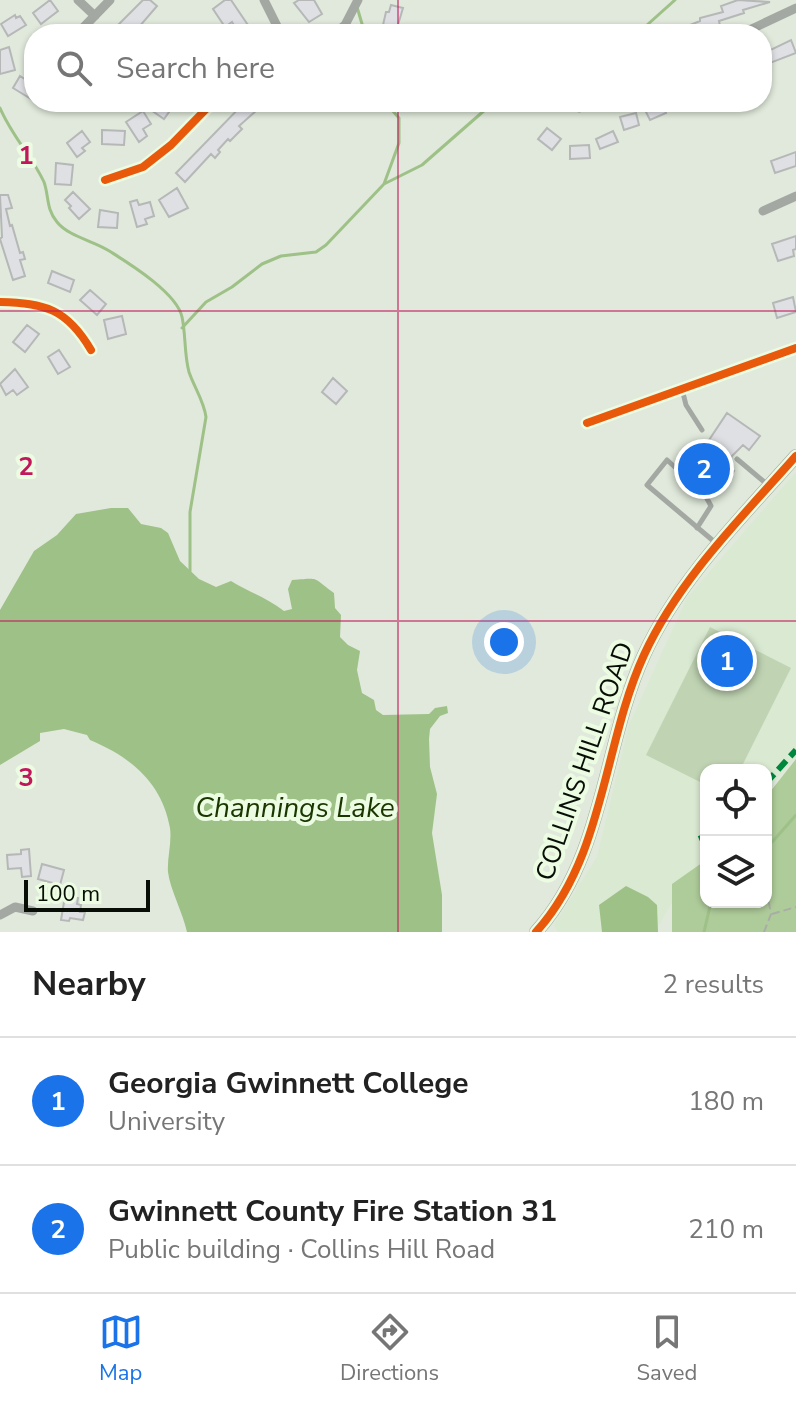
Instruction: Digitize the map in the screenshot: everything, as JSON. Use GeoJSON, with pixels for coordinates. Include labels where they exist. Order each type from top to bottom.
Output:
{"type":"FeatureCollection","features":[{"type":"Feature","properties":{"kind":"street"},"geometry":{"type":"LineString","coordinates":[[78,0],[95,16]]}},
{"type":"Feature","properties":{"kind":"street"},"geometry":{"type":"LineString","coordinates":[[87,24],[110,0]]}},
{"type":"Feature","properties":{"kind":"street"},"geometry":{"type":"LineString","coordinates":[[264,0],[276,24]]}},
{"type":"Feature","properties":{"kind":"street"},"geometry":{"type":"LineString","coordinates":[[346,24],[358,0]]}},
{"type":"Feature","properties":{"kind":"street"},"geometry":{"type":"LineString","coordinates":[[762,24],[796,8]]}},
{"type":"Feature","properties":{"kind":"street"},"geometry":{"type":"LineString","coordinates":[[105,180],[143,167],[171,145],[203,112]]}},
{"type":"Feature","properties":{"kind":"street"},"geometry":{"type":"LineString","coordinates":[[763,211],[796,196]]}},
{"type":"Feature","properties":{"kind":"street"},"geometry":{"type":"LineString","coordinates":[[0,302],[25,302],[61,314],[78,328],[91,350]]}},
{"type":"Feature","properties":{"kind":"street"},"geometry":{"type":"LineString","coordinates":[[587,423],[796,348]]}},
{"type":"Feature","properties":{"kind":"street","name":"COLLINS HILL ROAD"},"geometry":{"type":"LineString","coordinates":[[536,932],[564,894],[580,859],[625,705],[644,655],[680,593],[796,456]]}},
{"type":"Feature","properties":{"kind":"street"},"geometry":{"type":"LineString","coordinates":[[0,915],[15,907],[33,911]]}},
{"type":"Feature","properties":{"kind":"lane"},"geometry":{"type":"LineString","coordinates":[[682,389],[686,405],[702,430]]}},
{"type":"Feature","properties":{"kind":"lane"},"geometry":{"type":"LineString","coordinates":[[737,459],[769,486]]}},
{"type":"Feature","properties":{"kind":"lane"},"geometry":{"type":"LineString","coordinates":[[697,528],[711,506],[704,493],[667,460],[647,485],[697,528],[718,545]]}},
{"type":"Feature","properties":{"kind":"path"},"geometry":{"type":"LineString","coordinates":[[771,914],[796,907]]}},
{"type":"Feature","properties":{"kind":"path"},"geometry":{"type":"LineString","coordinates":[[764,932],[771,914],[770,908]]}},
{"type":"Feature","properties":{"kind":"shaded area"},"geometry":{"type":"Polygon","coordinates":[[[796,472],[796,757],[772,784],[772,764],[700,764],[700,864],[685,880],[655,932],[558,932],[554,925],[597,857],[629,725],[687,598],[796,472]]]}},
{"type":"Feature","properties":{"kind":"shaded area"},"geometry":{"type":"Polygon","coordinates":[[[710,627],[791,668],[743,764],[700,764],[700,782],[646,755],[710,627]]]}},
{"type":"Feature","properties":{"kind":"shaded area"},"geometry":{"type":"Polygon","coordinates":[[[796,759],[796,932],[672,932],[672,884],[700,864],[700,908],[772,908],[772,789],[796,759]]]}},
{"type":"Feature","properties":{"kind":"water","name":"Channings Lake"},"geometry":{"type":"Polygon","coordinates":[[[128,508],[141,524],[161,528],[168,533],[180,561],[199,579],[216,587],[231,581],[284,611],[292,609],[288,589],[292,580],[318,581],[334,593],[335,608],[341,615],[340,637],[360,651],[357,670],[362,693],[374,700],[376,710],[383,715],[429,714],[435,708],[447,706],[448,713],[440,716],[430,729],[429,739],[430,767],[437,794],[432,833],[442,895],[442,932],[187,932],[168,872],[170,828],[166,812],[152,785],[131,763],[90,740],[87,735],[64,729],[40,733],[40,741],[0,765],[0,610],[34,551],[57,535],[76,514],[128,508]]]}},
{"type":"Feature","properties":{"kind":"water"},"geometry":{"type":"Polygon","coordinates":[[[626,886],[657,905],[658,932],[602,932],[599,905],[626,886]]]}},
{"type":"Feature","properties":{"kind":"building"},"geometry":{"type":"Polygon","coordinates":[[[50,0],[58,11],[41,24],[33,13],[50,0]]]}},
{"type":"Feature","properties":{"kind":"building"},"geometry":{"type":"Polygon","coordinates":[[[143,0],[150,0],[157,6],[142,24],[119,24],[143,0]]]}},
{"type":"Feature","properties":{"kind":"building"},"geometry":{"type":"Polygon","coordinates":[[[225,0],[231,0],[247,24],[223,24],[213,9],[225,0]]]}},
{"type":"Feature","properties":{"kind":"building"},"geometry":{"type":"Polygon","coordinates":[[[314,0],[322,14],[309,22],[294,3],[314,0]]]}},
{"type":"Feature","properties":{"kind":"building"},"geometry":{"type":"Polygon","coordinates":[[[738,0],[770,2],[743,10],[744,13],[719,21],[720,24],[693,24],[700,18],[723,12],[721,6],[738,0]]]}},
{"type":"Feature","properties":{"kind":"building"},"geometry":{"type":"Polygon","coordinates":[[[391,5],[403,8],[398,24],[383,24],[386,12],[389,12],[391,5]]]}},
{"type":"Feature","properties":{"kind":"building"},"geometry":{"type":"Polygon","coordinates":[[[15,15],[16,18],[20,16],[25,24],[8,36],[1,24],[15,15]]]}},
{"type":"Feature","properties":{"kind":"building"},"geometry":{"type":"Polygon","coordinates":[[[791,40],[796,53],[772,62],[772,49],[791,40]]]}},
{"type":"Feature","properties":{"kind":"building"},"geometry":{"type":"Polygon","coordinates":[[[9,47],[15,70],[0,74],[0,50],[9,47]]]}},
{"type":"Feature","properties":{"kind":"building"},"geometry":{"type":"Polygon","coordinates":[[[20,76],[24,79],[24,95],[13,88],[20,76]]]}},
{"type":"Feature","properties":{"kind":"building"},"geometry":{"type":"Polygon","coordinates":[[[144,112],[151,124],[143,129],[147,136],[139,142],[126,122],[144,112]]]}},
{"type":"Feature","properties":{"kind":"building"},"geometry":{"type":"Polygon","coordinates":[[[154,112],[169,112],[164,119],[154,112]]]}},
{"type":"Feature","properties":{"kind":"building"},"geometry":{"type":"Polygon","coordinates":[[[235,112],[255,112],[239,126],[242,129],[218,150],[220,152],[215,158],[211,154],[185,182],[176,173],[235,112]]]}},
{"type":"Feature","properties":{"kind":"building"},"geometry":{"type":"Polygon","coordinates":[[[646,112],[666,113],[650,120],[646,112]]]}},
{"type":"Feature","properties":{"kind":"building"},"geometry":{"type":"Polygon","coordinates":[[[636,113],[639,125],[624,130],[620,117],[636,113]]]}},
{"type":"Feature","properties":{"kind":"building"},"geometry":{"type":"Polygon","coordinates":[[[547,128],[561,139],[552,150],[538,139],[547,128]]]}},
{"type":"Feature","properties":{"kind":"building"},"geometry":{"type":"Polygon","coordinates":[[[102,130],[125,131],[124,145],[102,144],[102,130]]]}},
{"type":"Feature","properties":{"kind":"building"},"geometry":{"type":"Polygon","coordinates":[[[82,131],[90,142],[77,157],[67,143],[82,131]]]}},
{"type":"Feature","properties":{"kind":"building"},"geometry":{"type":"Polygon","coordinates":[[[613,131],[618,142],[600,149],[596,139],[613,131]]]}},
{"type":"Feature","properties":{"kind":"building"},"geometry":{"type":"Polygon","coordinates":[[[589,145],[590,158],[570,159],[570,146],[589,145]]]}},
{"type":"Feature","properties":{"kind":"building"},"geometry":{"type":"Polygon","coordinates":[[[796,152],[796,166],[775,173],[771,161],[796,152]]]}},
{"type":"Feature","properties":{"kind":"building"},"geometry":{"type":"Polygon","coordinates":[[[56,163],[73,165],[71,185],[55,184],[56,163]]]}},
{"type":"Feature","properties":{"kind":"building"},"geometry":{"type":"Polygon","coordinates":[[[177,188],[188,208],[169,217],[159,200],[177,188]]]}},
{"type":"Feature","properties":{"kind":"building"},"geometry":{"type":"Polygon","coordinates":[[[73,192],[90,209],[79,219],[65,200],[73,192]]]}},
{"type":"Feature","properties":{"kind":"building"},"geometry":{"type":"Polygon","coordinates":[[[0,195],[8,195],[12,208],[6,209],[10,226],[25,259],[20,260],[25,276],[13,280],[0,239],[0,195]]]}},
{"type":"Feature","properties":{"kind":"building"},"geometry":{"type":"Polygon","coordinates":[[[137,200],[139,205],[150,202],[154,216],[145,219],[147,224],[137,227],[130,202],[137,200]]]}},
{"type":"Feature","properties":{"kind":"building"},"geometry":{"type":"Polygon","coordinates":[[[100,210],[118,213],[117,228],[98,227],[100,210]]]}},
{"type":"Feature","properties":{"kind":"building"},"geometry":{"type":"Polygon","coordinates":[[[796,236],[794,256],[778,261],[772,244],[796,236]]]}},
{"type":"Feature","properties":{"kind":"building"},"geometry":{"type":"Polygon","coordinates":[[[52,271],[74,280],[70,292],[48,283],[52,271]]]}},
{"type":"Feature","properties":{"kind":"building"},"geometry":{"type":"Polygon","coordinates":[[[90,290],[106,304],[97,315],[80,300],[90,290]]]}},
{"type":"Feature","properties":{"kind":"building"},"geometry":{"type":"Polygon","coordinates":[[[793,297],[796,312],[777,318],[773,303],[793,297]]]}},
{"type":"Feature","properties":{"kind":"building"},"geometry":{"type":"Polygon","coordinates":[[[122,316],[126,334],[108,339],[104,320],[122,316]]]}},
{"type":"Feature","properties":{"kind":"building"},"geometry":{"type":"Polygon","coordinates":[[[27,325],[39,334],[25,352],[13,342],[27,325]]]}},
{"type":"Feature","properties":{"kind":"building"},"geometry":{"type":"Polygon","coordinates":[[[59,350],[70,367],[58,374],[48,357],[59,350]]]}},
{"type":"Feature","properties":{"kind":"building"},"geometry":{"type":"Polygon","coordinates":[[[15,369],[28,387],[17,395],[13,390],[6,395],[0,384],[15,369]]]}},
{"type":"Feature","properties":{"kind":"building"},"geometry":{"type":"Polygon","coordinates":[[[333,378],[347,391],[336,404],[322,392],[333,378]]]}},
{"type":"Feature","properties":{"kind":"building"},"geometry":{"type":"Polygon","coordinates":[[[727,413],[760,436],[749,450],[743,445],[732,456],[728,466],[734,471],[722,488],[700,471],[703,466],[690,457],[701,443],[705,446],[727,413]]]}},
{"type":"Feature","properties":{"kind":"building"},"geometry":{"type":"Polygon","coordinates":[[[29,849],[31,876],[22,877],[21,868],[8,869],[7,855],[21,854],[21,850],[29,849]]]}},
{"type":"Feature","properties":{"kind":"building"},"geometry":{"type":"Polygon","coordinates":[[[42,864],[64,870],[60,885],[38,879],[42,864]]]}},
{"type":"Feature","properties":{"kind":"building"},"geometry":{"type":"Polygon","coordinates":[[[65,896],[78,898],[80,912],[85,912],[83,920],[61,920],[65,896]]]}},
{"type":"Feature","properties":{"kind":"waterway"},"geometry":{"type":"LineString","coordinates":[[648,24],[675,0]]}},
{"type":"Feature","properties":{"kind":"waterway"},"geometry":{"type":"LineString","coordinates":[[357,7],[362,24]]}},
{"type":"Feature","properties":{"kind":"waterway"},"geometry":{"type":"LineString","coordinates":[[0,108],[44,182],[49,207],[57,222],[68,231],[105,248],[140,272],[171,298],[182,317],[189,372],[206,417],[190,512],[190,571]]}},
{"type":"Feature","properties":{"kind":"waterway"},"geometry":{"type":"LineString","coordinates":[[384,184],[399,143],[399,118],[394,112]]}},
{"type":"Feature","properties":{"kind":"waterway"},"geometry":{"type":"LineString","coordinates":[[182,328],[206,302],[262,264],[281,256],[316,252],[326,245],[384,184],[422,165],[483,112]]}},
{"type":"Feature","properties":{"kind":"waterway"},"geometry":{"type":"LineString","coordinates":[[772,842],[796,815]]}},
{"type":"Feature","properties":{"kind":"waterway"},"geometry":{"type":"LineString","coordinates":[[704,932],[710,908]]}},
{"type":"Feature","properties":{"kind":"marked path"},"geometry":{"type":"LineString","coordinates":[[772,776],[796,750]]}},
{"type":"Feature","properties":{"kind":"cycle path"},"geometry":{"type":"LineString","coordinates":[[105,180],[143,167],[171,145],[203,112]]}},
{"type":"Feature","properties":{"kind":"cycle path"},"geometry":{"type":"LineString","coordinates":[[0,302],[30,304],[53,311],[73,325],[91,350]]}},
{"type":"Feature","properties":{"kind":"cycle path"},"geometry":{"type":"LineString","coordinates":[[587,423],[796,348]]}},
{"type":"Feature","properties":{"kind":"cycle path"},"geometry":{"type":"LineString","coordinates":[[536,932],[559,902],[576,869],[590,834],[630,689],[658,627],[713,550],[796,456]]}},
{"type":"Feature","properties":{"kind":"place","name":"Gwinnett County Fire Station 31"},"geometry":{"type":"Point","coordinates":[704,469]}},
{"type":"Feature","properties":{"kind":"place","name":"Georgia Gwinnett College"},"geometry":{"type":"Point","coordinates":[727,661]}}]}
